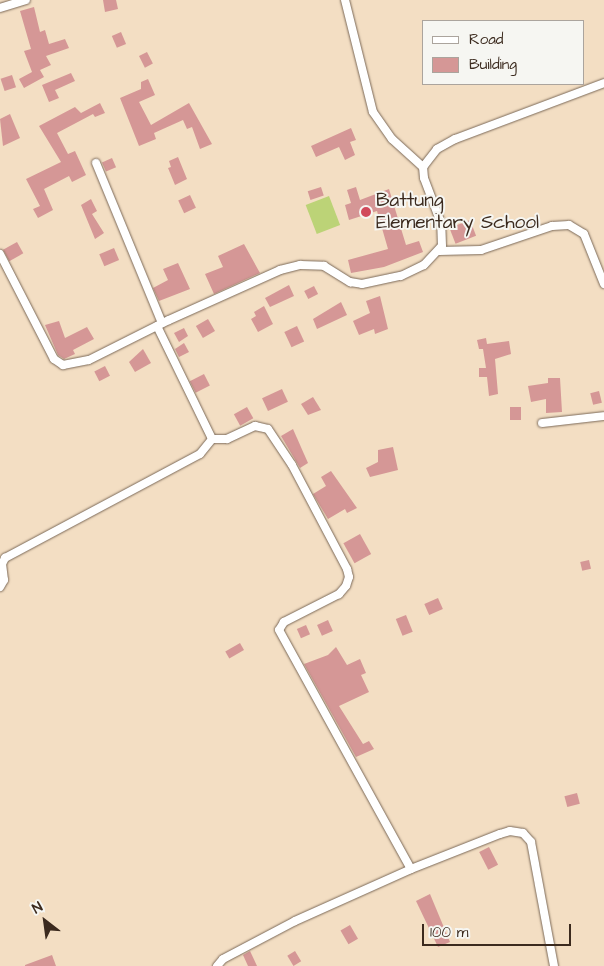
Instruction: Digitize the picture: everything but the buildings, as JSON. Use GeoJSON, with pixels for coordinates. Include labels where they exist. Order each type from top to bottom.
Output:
{"type":"FeatureCollection","features":[{"type":"Feature","properties":{"kind":"street"},"geometry":{"type":"LineString","coordinates":[[0,8],[26,0]]}},
{"type":"Feature","properties":{"kind":"street"},"geometry":{"type":"LineString","coordinates":[[345,0],[373,112],[392,139],[424,167]]}},
{"type":"Feature","properties":{"kind":"street"},"geometry":{"type":"LineString","coordinates":[[0,254],[54,360],[63,365],[90,360],[159,324],[280,270],[300,265],[324,266],[350,282],[379,283],[424,265],[439,251],[444,237],[424,178],[424,167],[436,149],[455,139],[604,83]]}},
{"type":"Feature","properties":{"kind":"street"},"geometry":{"type":"LineString","coordinates":[[96,163],[159,324],[212,439]]}},
{"type":"Feature","properties":{"kind":"street"},"geometry":{"type":"LineString","coordinates":[[439,251],[481,250],[552,226],[569,225],[584,234],[604,284]]}},
{"type":"Feature","properties":{"kind":"street"},"geometry":{"type":"LineString","coordinates":[[542,423],[604,416]]}},
{"type":"Feature","properties":{"kind":"street"},"geometry":{"type":"LineString","coordinates":[[212,439],[227,439],[255,426],[268,429],[292,466],[347,569],[349,577],[339,594],[284,622],[279,630],[411,869]]}},
{"type":"Feature","properties":{"kind":"street"},"geometry":{"type":"LineString","coordinates":[[0,587],[4,580],[2,564],[6,558],[200,454],[212,439]]}},
{"type":"Feature","properties":{"kind":"street"},"geometry":{"type":"LineString","coordinates":[[217,966],[223,959],[295,921],[411,869],[510,831],[524,833],[531,842],[554,966]]}},
{"type":"Feature","properties":{"kind":"green space"},"geometry":{"type":"Polygon","coordinates":[[[329,196],[340,225],[317,234],[306,205],[329,196]]]}},
{"type":"Feature","properties":{"kind":"place","name":"Battung Elementary School"},"geometry":{"type":"Point","coordinates":[366,212]}}]}
